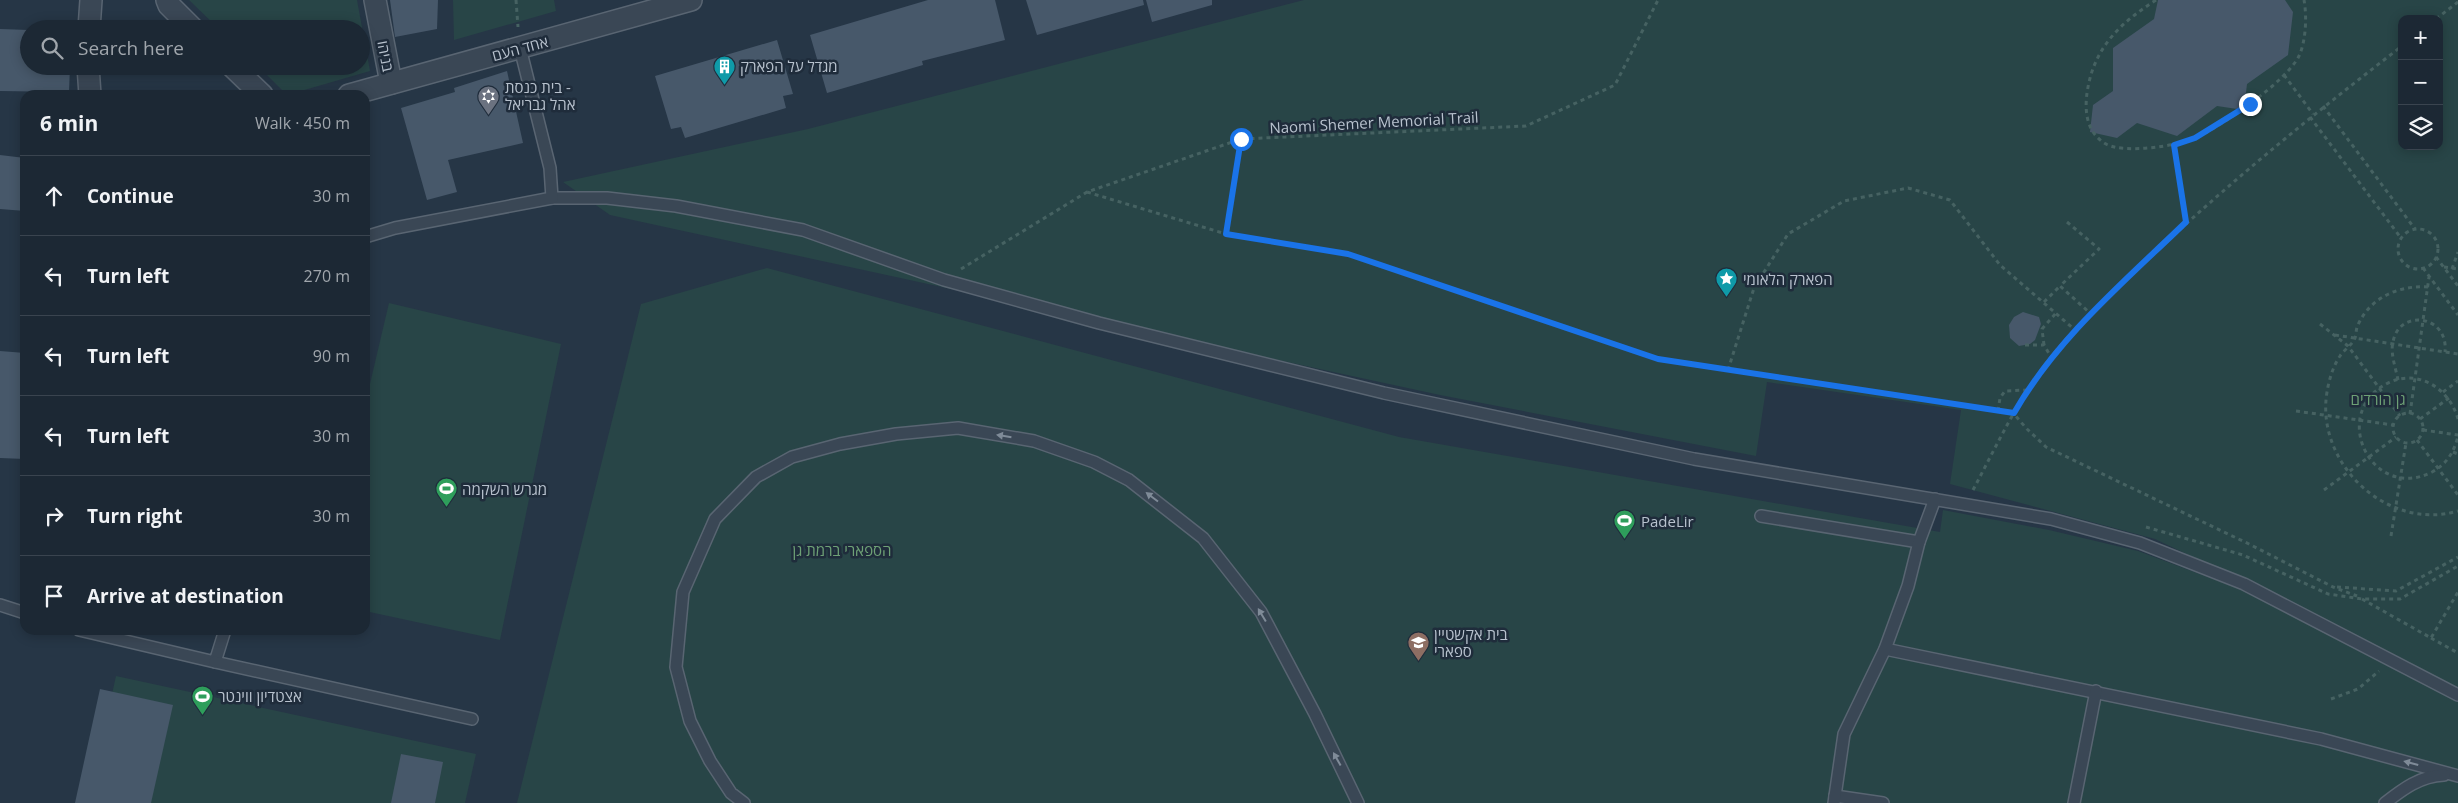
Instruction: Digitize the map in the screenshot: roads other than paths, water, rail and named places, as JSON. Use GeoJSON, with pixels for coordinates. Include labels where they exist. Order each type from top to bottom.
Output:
{"type":"FeatureCollection","features":[{"type":"Feature","properties":{"kind":"street"},"geometry":{"type":"LineString","coordinates":[[90,20],[91,0]]}},
{"type":"Feature","properties":{"kind":"street"},"geometry":{"type":"LineString","coordinates":[[167,0],[169,5],[184,20]]}},
{"type":"Feature","properties":{"kind":"street","name":"בניהו"},"geometry":{"type":"LineString","coordinates":[[375,0],[391,83]]}},
{"type":"Feature","properties":{"kind":"street","name":"אחד העם"},"geometry":{"type":"LineString","coordinates":[[366,90],[691,0]]}},
{"type":"Feature","properties":{"kind":"street"},"geometry":{"type":"LineString","coordinates":[[89,75],[90,90]]}},
{"type":"Feature","properties":{"kind":"street"},"geometry":{"type":"LineString","coordinates":[[241,75],[257,90]]}},
{"type":"Feature","properties":{"kind":"lane"},"geometry":{"type":"LineString","coordinates":[[520,48],[550,168],[552,198]]}},
{"type":"Feature","properties":{"kind":"lane"},"geometry":{"type":"LineString","coordinates":[[370,236],[395,228],[552,198],[607,198],[676,206],[802,230],[944,280],[1099,323],[1384,393],[1694,459],[2051,519],[2140,543],[2244,584],[2458,695]]}},
{"type":"Feature","properties":{"kind":"lane"},"geometry":{"type":"LineString","coordinates":[[744,803],[731,792],[710,761],[690,721],[676,667],[683,592],[715,519],[756,477],[792,457],[840,444],[896,434],[958,428],[1034,441],[1094,462],[1129,480],[1203,538],[1260,612],[1315,714],[1358,803]]}},
{"type":"Feature","properties":{"kind":"lane"},"geometry":{"type":"LineString","coordinates":[[1883,803],[1835,800],[1844,734],[1885,649],[1908,586],[1919,542],[1934,499]]}},
{"type":"Feature","properties":{"kind":"lane"},"geometry":{"type":"LineString","coordinates":[[1761,516],[1919,542]]}},
{"type":"Feature","properties":{"kind":"lane"},"geometry":{"type":"LineString","coordinates":[[0,605],[20,611]]}},
{"type":"Feature","properties":{"kind":"lane"},"geometry":{"type":"LineString","coordinates":[[101,635],[472,719]]}},
{"type":"Feature","properties":{"kind":"lane"},"geometry":{"type":"LineString","coordinates":[[215,662],[223,635]]}},
{"type":"Feature","properties":{"kind":"lane"},"geometry":{"type":"LineString","coordinates":[[1885,649],[2096,691],[2321,739],[2458,776]]}},
{"type":"Feature","properties":{"kind":"lane"},"geometry":{"type":"LineString","coordinates":[[2074,803],[2096,691]]}},
{"type":"Feature","properties":{"kind":"lane"},"geometry":{"type":"LineString","coordinates":[[2385,803],[2418,780],[2430,776],[2458,776]]}},
{"type":"Feature","properties":{"kind":"place","name":"מגדל על הפארק"},"geometry":{"type":"Point","coordinates":[724,85]}},
{"type":"Feature","properties":{"kind":"place","name":"בית כנסת - אהל גבריאל"},"geometry":{"type":"Point","coordinates":[489,115]}},
{"type":"Feature","properties":{"kind":"place","name":"הפארק הלאומי"},"geometry":{"type":"Point","coordinates":[1727,298]}},
{"type":"Feature","properties":{"kind":"place","name":"מגרש השקמה"},"geometry":{"type":"Point","coordinates":[446,508]}},
{"type":"Feature","properties":{"kind":"place","name":"PadeLir"},"geometry":{"type":"Point","coordinates":[1625,540]}},
{"type":"Feature","properties":{"kind":"place","name":"בית אקשטיין ספארי"},"geometry":{"type":"Point","coordinates":[1418,662]}},
{"type":"Feature","properties":{"kind":"place","name":"אצטדיון ווינטר"},"geometry":{"type":"Point","coordinates":[202,715]}},
{"type":"Feature","properties":{"kind":"park label","name":"גן הורדים"},"geometry":{"type":"Point","coordinates":[2378,399]}},
{"type":"Feature","properties":{"kind":"park label","name":"הספארי ברמת גן"},"geometry":{"type":"Point","coordinates":[842,550]}}]}
